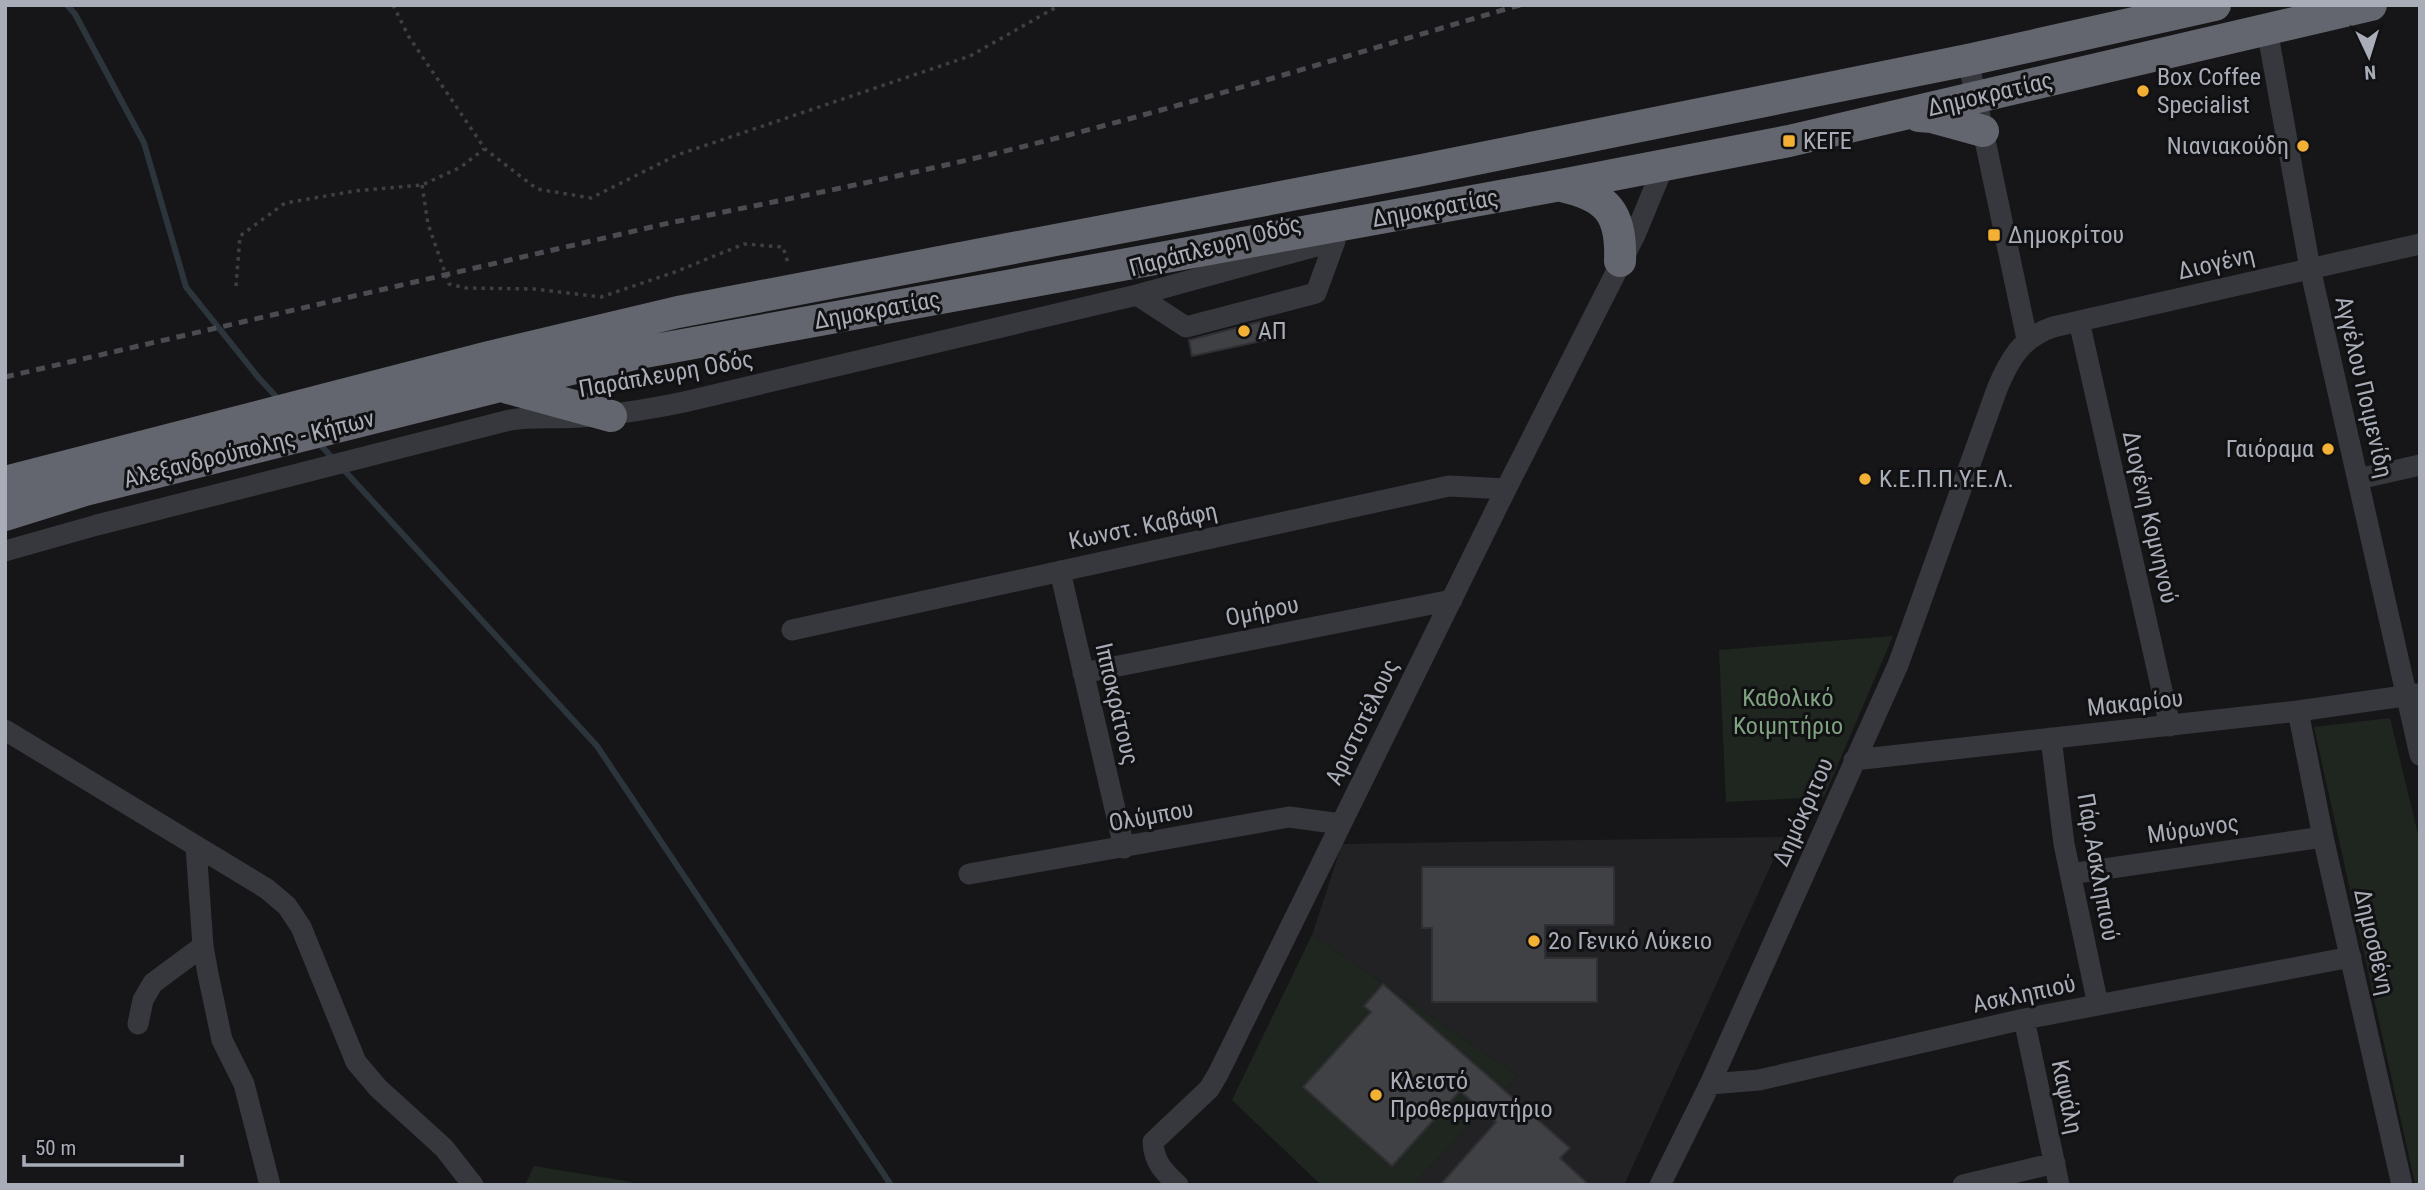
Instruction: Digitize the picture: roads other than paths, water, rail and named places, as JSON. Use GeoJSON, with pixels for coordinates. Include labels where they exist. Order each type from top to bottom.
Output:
{"type":"FeatureCollection","features":[{"type":"Feature","properties":{"kind":"highway","name":"Δημοκρατίας"},"geometry":{"type":"LineString","coordinates":[[493,377],[678,312],[1403,173],[1968,60],[2215,5]]}},
{"type":"Feature","properties":{"kind":"highway","name":"Δημοκρατίας"},"geometry":{"type":"LineString","coordinates":[[493,377],[1423,211],[1664,165],[1903,115],[2371,5]]}},
{"type":"Feature","properties":{"kind":"highway"},"geometry":{"type":"LineString","coordinates":[[1903,115],[1932,117],[1983,131]]}},
{"type":"Feature","properties":{"kind":"highway"},"geometry":{"type":"LineString","coordinates":[[1561,185],[1592,195],[1609,209],[1619,228],[1620,261]]}},
{"type":"Feature","properties":{"kind":"highway"},"geometry":{"type":"LineString","coordinates":[[1335,241],[1423,211]]}},
{"type":"Feature","properties":{"kind":"highway"},"geometry":{"type":"LineString","coordinates":[[493,377],[611,416]]}},
{"type":"Feature","properties":{"kind":"highway","name":"Αλεξανδρούπολης - Κήπων"},"geometry":{"type":"LineString","coordinates":[[5,482],[82,476],[493,377]]}},
{"type":"Feature","properties":{"kind":"highway","name":"Αλεξανδρούπολης - Κήπων"},"geometry":{"type":"LineString","coordinates":[[5,515],[82,476]]}},
{"type":"Feature","properties":{"kind":"street","name":"Αγγέλου Ποιμενίδη"},"geometry":{"type":"LineString","coordinates":[[2267,29],[2309,268],[2358,479],[2413,695],[2420,755]]}},
{"type":"Feature","properties":{"kind":"street"},"geometry":{"type":"LineString","coordinates":[[1968,60],[2027,339]]}},
{"type":"Feature","properties":{"kind":"street","name":"Αριστοτέλους"},"geometry":{"type":"LineString","coordinates":[[1178,1185],[1160,1169],[1154,1155],[1153,1142],[1209,1089],[1218,1074],[1506,489],[1635,234],[1664,165]]}},
{"type":"Feature","properties":{"kind":"street"},"geometry":{"type":"LineString","coordinates":[[1137,295],[1186,327],[1316,293],[1335,241]]}},
{"type":"Feature","properties":{"kind":"street","name":"Παράπλευρη Οδός"},"geometry":{"type":"LineString","coordinates":[[5,551],[510,420],[611,416],[684,402],[1137,295],[1335,241]]}},
{"type":"Feature","properties":{"kind":"street","name":"Διογένη"},"geometry":{"type":"LineString","coordinates":[[2027,339],[2045,329],[2420,244]]}},
{"type":"Feature","properties":{"kind":"street","name":"Διογένη Κομνηνού"},"geometry":{"type":"LineString","coordinates":[[2079,321],[2170,726]]}},
{"type":"Feature","properties":{"kind":"street","name":"Δημόκριτου"},"geometry":{"type":"LineString","coordinates":[[1660,1185],[1710,1084],[1903,653],[2006,367],[2027,339]]}},
{"type":"Feature","properties":{"kind":"street"},"geometry":{"type":"LineString","coordinates":[[2358,479],[2420,466]]}},
{"type":"Feature","properties":{"kind":"street","name":"Κωνστ. Καβάφη"},"geometry":{"type":"LineString","coordinates":[[792,630],[1449,486],[1506,489]]}},
{"type":"Feature","properties":{"kind":"street","name":"Ιπποκράτους"},"geometry":{"type":"LineString","coordinates":[[1060,571],[1124,848]]}},
{"type":"Feature","properties":{"kind":"street","name":"Ομήρου"},"geometry":{"type":"LineString","coordinates":[[1083,673],[1452,600]]}},
{"type":"Feature","properties":{"kind":"street","name":"Μακαρίου"},"geometry":{"type":"LineString","coordinates":[[1854,760],[2170,726],[2413,695]]}},
{"type":"Feature","properties":{"kind":"street","name":"Δημοσθένη"},"geometry":{"type":"LineString","coordinates":[[2298,711],[2323,837],[2402,1185]]}},
{"type":"Feature","properties":{"kind":"street"},"geometry":{"type":"LineString","coordinates":[[5,730],[267,890],[287,906],[301,928],[356,1062],[378,1088],[444,1148],[473,1185]]}},
{"type":"Feature","properties":{"kind":"street","name":"Πάρ.Ασκληπιού"},"geometry":{"type":"LineString","coordinates":[[2051,738],[2070,874],[2098,1005]]}},
{"type":"Feature","properties":{"kind":"street","name":"Ολύμπου"},"geometry":{"type":"LineString","coordinates":[[969,874],[1289,817],[1342,824]]}},
{"type":"Feature","properties":{"kind":"street","name":"Μύρωνος"},"geometry":{"type":"LineString","coordinates":[[2070,874],[2323,837]]}},
{"type":"Feature","properties":{"kind":"street"},"geometry":{"type":"LineString","coordinates":[[196,847],[203,946],[222,1040],[244,1084],[270,1185]]}},
{"type":"Feature","properties":{"kind":"street"},"geometry":{"type":"LineString","coordinates":[[138,1024],[143,1000],[153,983],[203,946]]}},
{"type":"Feature","properties":{"kind":"street","name":"Ασκληπιού"},"geometry":{"type":"LineString","coordinates":[[1710,1084],[1759,1080],[2024,1019],[2351,957]]}},
{"type":"Feature","properties":{"kind":"street","name":"Καψάλη"},"geometry":{"type":"LineString","coordinates":[[2024,1019],[2059,1185]]}},
{"type":"Feature","properties":{"kind":"street"},"geometry":{"type":"LineString","coordinates":[[1963,1185],[2055,1163]]}},
{"type":"Feature","properties":{"kind":"waterway"},"geometry":{"type":"LineString","coordinates":[[67,5],[75,14],[144,143],[186,287],[281,402]]}},
{"type":"Feature","properties":{"kind":"waterway"},"geometry":{"type":"LineString","coordinates":[[316,440],[335,461]]}},
{"type":"Feature","properties":{"kind":"waterway"},"geometry":{"type":"LineString","coordinates":[[343,469],[597,746],[891,1185]]}},
{"type":"Feature","properties":{"kind":"railway"},"geometry":{"type":"LineString","coordinates":[[5,377],[669,223],[1009,150],[1173,107],[1520,5]]}},
{"type":"Feature","properties":{"kind":"place","name":"Box Coffee Specialist"},"geometry":{"type":"Point","coordinates":[2143,91]}},
{"type":"Feature","properties":{"kind":"place","name":"ΚΕΓΕ"},"geometry":{"type":"Point","coordinates":[1789,141]}},
{"type":"Feature","properties":{"kind":"place","name":"Νιανιακούδη"},"geometry":{"type":"Point","coordinates":[2303,146]}},
{"type":"Feature","properties":{"kind":"place","name":"Δημοκρίτου"},"geometry":{"type":"Point","coordinates":[1994,235]}},
{"type":"Feature","properties":{"kind":"place","name":"ΑΠ"},"geometry":{"type":"Point","coordinates":[1244,331]}},
{"type":"Feature","properties":{"kind":"place","name":"Γαιόραμα"},"geometry":{"type":"Point","coordinates":[2328,449]}},
{"type":"Feature","properties":{"kind":"place","name":"Κ.Ε.Π.Π.Υ.Ε.Λ."},"geometry":{"type":"Point","coordinates":[1865,479]}},
{"type":"Feature","properties":{"kind":"place","name":"2ο Γενικό Λύκειο"},"geometry":{"type":"Point","coordinates":[1534,941]}},
{"type":"Feature","properties":{"kind":"place","name":"Κλειστό Προθερμαντήριο"},"geometry":{"type":"Point","coordinates":[1376,1095]}},
{"type":"Feature","properties":{"kind":"park label","name":"Καθολικό Κοιμητήριο"},"geometry":{"type":"Point","coordinates":[1788,712]}}]}
